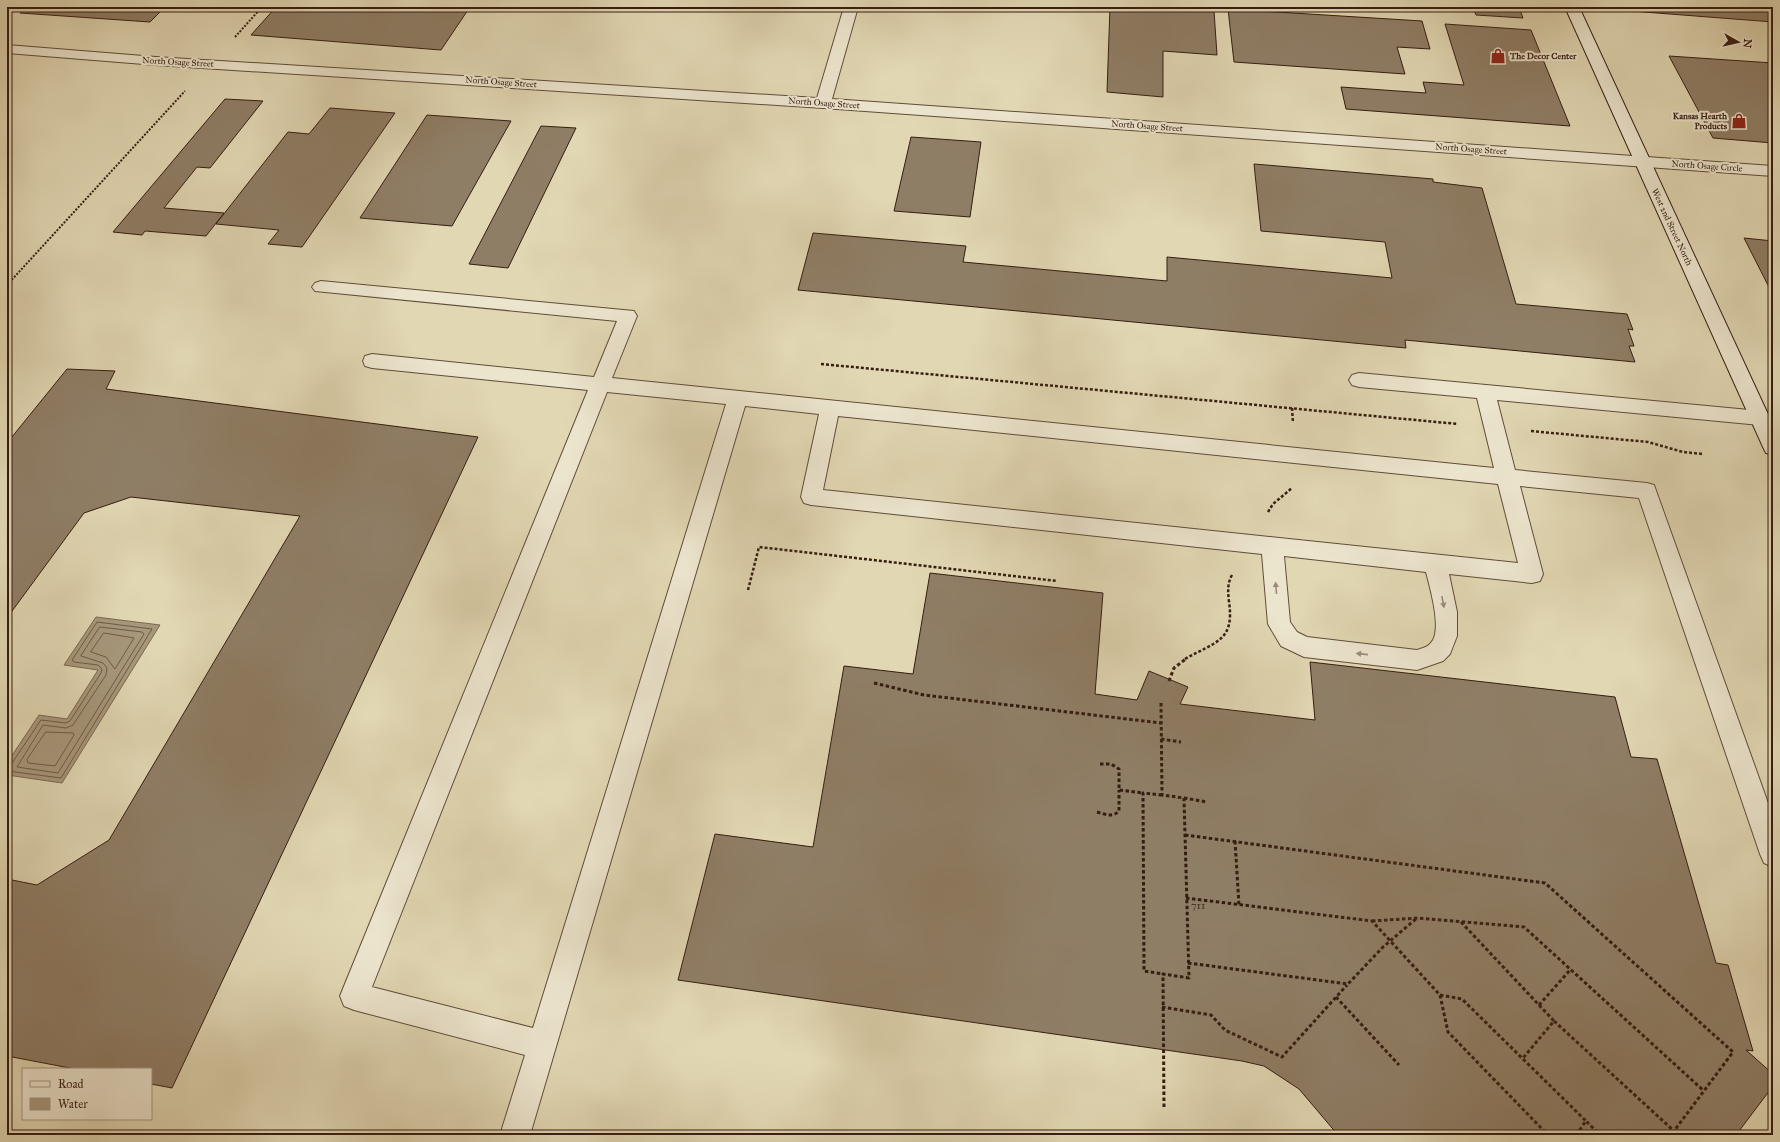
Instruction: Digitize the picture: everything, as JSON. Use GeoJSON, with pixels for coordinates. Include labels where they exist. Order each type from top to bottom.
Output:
{"type":"FeatureCollection","features":[{"type":"Feature","properties":{"kind":"street"},"geometry":{"type":"LineString","coordinates":[[823,103],[851,7]]}},
{"type":"Feature","properties":{"kind":"street","name":"West 2nd Street North"},"geometry":{"type":"LineString","coordinates":[[1572,7],[1641,162],[1773,447]]}},
{"type":"Feature","properties":{"kind":"street","name":"North Osage Street"},"geometry":{"type":"LineString","coordinates":[[7,49],[823,103],[1641,162]]}},
{"type":"Feature","properties":{"kind":"street","name":"North Osage Circle"},"geometry":{"type":"LineString","coordinates":[[1641,162],[1773,171]]}},
{"type":"Feature","properties":{"kind":"street"},"geometry":{"type":"LineString","coordinates":[[321,287],[628,316],[354,996],[542,1045]]}},
{"type":"Feature","properties":{"kind":"street"},"geometry":{"type":"LineString","coordinates":[[372,361],[1646,491],[1773,854]]}},
{"type":"Feature","properties":{"kind":"street"},"geometry":{"type":"LineString","coordinates":[[1359,380],[1760,418]]}},
{"type":"Feature","properties":{"kind":"street"},"geometry":{"type":"LineString","coordinates":[[830,408],[811,497],[1532,574],[1485,392]]}},
{"type":"Feature","properties":{"kind":"street"},"geometry":{"type":"LineString","coordinates":[[515,1135],[737,399]]}},
{"type":"Feature","properties":{"kind":"street"},"geometry":{"type":"LineString","coordinates":[[1272,546],[1279,624],[1289,639],[1304,647],[1417,660],[1434,655],[1445,643],[1447,627],[1435,564]]}},
{"type":"Feature","properties":{"kind":"path"},"geometry":{"type":"LineString","coordinates":[[7,285],[262,7]]}},
{"type":"Feature","properties":{"kind":"path"},"geometry":{"type":"LineString","coordinates":[[821,364],[1648,442],[1683,452],[1703,454]]}},
{"type":"Feature","properties":{"kind":"path"},"geometry":{"type":"LineString","coordinates":[[748,590],[759,547],[1057,581]]}},
{"type":"Feature","properties":{"kind":"path"},"geometry":{"type":"LineString","coordinates":[[874,683],[924,695],[1161,723]]}},
{"type":"Feature","properties":{"kind":"path"},"geometry":{"type":"LineString","coordinates":[[1161,703],[1162,795]]}},
{"type":"Feature","properties":{"kind":"path"},"geometry":{"type":"LineString","coordinates":[[1161,739],[1181,742]]}},
{"type":"Feature","properties":{"kind":"path"},"geometry":{"type":"LineString","coordinates":[[1097,812],[1110,815],[1117,814],[1119,811],[1119,768],[1111,764],[1100,764]]}},
{"type":"Feature","properties":{"kind":"path"},"geometry":{"type":"LineString","coordinates":[[1119,790],[1207,802]]}},
{"type":"Feature","properties":{"kind":"path"},"geometry":{"type":"LineString","coordinates":[[1142,793],[1144,971],[1189,978],[1184,798]]}},
{"type":"Feature","properties":{"kind":"path"},"geometry":{"type":"LineString","coordinates":[[1185,835],[1545,883],[1733,1052],[1671,1135]]}},
{"type":"Feature","properties":{"kind":"path"},"geometry":{"type":"LineString","coordinates":[[1234,841],[1239,905]]}},
{"type":"Feature","properties":{"kind":"path"},"geometry":{"type":"LineString","coordinates":[[1186,898],[1372,921],[1416,918],[1524,926],[1704,1091]]}},
{"type":"Feature","properties":{"kind":"path"},"geometry":{"type":"LineString","coordinates":[[1162,1007],[1211,1015],[1225,1030],[1282,1057],[1348,984],[1416,918]]}},
{"type":"Feature","properties":{"kind":"path"},"geometry":{"type":"LineString","coordinates":[[1372,921],[1440,995],[1448,1032],[1548,1135]]}},
{"type":"Feature","properties":{"kind":"path"},"geometry":{"type":"LineString","coordinates":[[1460,921],[1554,1021],[1674,1131]]}},
{"type":"Feature","properties":{"kind":"path"},"geometry":{"type":"LineString","coordinates":[[1188,963],[1348,984]]}},
{"type":"Feature","properties":{"kind":"path"},"geometry":{"type":"LineString","coordinates":[[1539,1005],[1571,969]]}},
{"type":"Feature","properties":{"kind":"path"},"geometry":{"type":"LineString","coordinates":[[1163,974],[1162,1007],[1164,1108]]}},
{"type":"Feature","properties":{"kind":"path"},"geometry":{"type":"LineString","coordinates":[[1440,995],[1462,999],[1600,1135]]}},
{"type":"Feature","properties":{"kind":"path"},"geometry":{"type":"LineString","coordinates":[[1336,997],[1399,1065]]}},
{"type":"Feature","properties":{"kind":"path"},"geometry":{"type":"LineString","coordinates":[[1523,1058],[1554,1021]]}},
{"type":"Feature","properties":{"kind":"path"},"geometry":{"type":"LineString","coordinates":[[1576,1135],[1586,1121]]}},
{"type":"Feature","properties":{"kind":"water"},"geometry":{"type":"Polygon","coordinates":[[[96,617],[160,625],[62,783],[7,775],[7,763],[39,715],[67,719],[98,670],[64,665],[96,617]]]}},
{"type":"Feature","properties":{"kind":"building"},"geometry":{"type":"Polygon","coordinates":[[[27,7],[165,7],[150,22],[20,13],[27,7]]]}},
{"type":"Feature","properties":{"kind":"building"},"geometry":{"type":"Polygon","coordinates":[[[276,7],[360,7],[391,9],[392,7],[470,7],[441,50],[251,35],[276,7]]]}},
{"type":"Feature","properties":{"kind":"building"},"geometry":{"type":"Polygon","coordinates":[[[1110,7],[1163,7],[1214,11],[1217,55],[1163,51],[1163,97],[1107,92],[1110,7]]]}},
{"type":"Feature","properties":{"kind":"building"},"geometry":{"type":"Polygon","coordinates":[[[1473,7],[1519,7],[1523,18],[1476,15],[1473,7]]]}},
{"type":"Feature","properties":{"kind":"building"},"geometry":{"type":"Polygon","coordinates":[[[1629,7],[1773,7],[1773,22],[1631,11],[1629,7]]]}},
{"type":"Feature","properties":{"kind":"building"},"geometry":{"type":"Polygon","coordinates":[[[1228,9],[1422,21],[1430,49],[1397,47],[1405,74],[1234,62],[1228,9]]]}},
{"type":"Feature","properties":{"kind":"building","name":"The Decor Center"},"geometry":{"type":"Polygon","coordinates":[[[1445,24],[1531,30],[1570,126],[1346,109],[1341,87],[1426,93],[1423,82],[1464,85],[1445,24]]]}},
{"type":"Feature","properties":{"kind":"building"},"geometry":{"type":"Polygon","coordinates":[[[1669,56],[1773,63],[1773,143],[1713,138],[1669,56]]]}},
{"type":"Feature","properties":{"kind":"building"},"geometry":{"type":"Polygon","coordinates":[[[225,99],[263,101],[210,168],[197,167],[164,208],[224,213],[206,236],[145,231],[142,235],[113,232],[225,99]]]}},
{"type":"Feature","properties":{"kind":"building"},"geometry":{"type":"Polygon","coordinates":[[[330,108],[395,113],[302,247],[268,244],[279,230],[216,224],[288,132],[309,134],[330,108]]]}},
{"type":"Feature","properties":{"kind":"building"},"geometry":{"type":"Polygon","coordinates":[[[427,115],[511,121],[452,226],[360,218],[427,115]]]}},
{"type":"Feature","properties":{"kind":"building"},"geometry":{"type":"Polygon","coordinates":[[[541,126],[576,128],[508,268],[469,264],[541,126]]]}},
{"type":"Feature","properties":{"kind":"building"},"geometry":{"type":"Polygon","coordinates":[[[911,137],[981,142],[970,217],[894,211],[911,137]]]}},
{"type":"Feature","properties":{"kind":"building"},"geometry":{"type":"Polygon","coordinates":[[[1254,164],[1433,179],[1433,182],[1482,188],[1516,304],[1627,314],[1633,330],[1628,329],[1634,346],[1629,346],[1635,362],[1405,340],[1406,348],[798,290],[813,233],[966,246],[963,262],[1167,281],[1167,257],[1392,278],[1385,242],[1261,231],[1254,164]]]}},
{"type":"Feature","properties":{"kind":"building"},"geometry":{"type":"Polygon","coordinates":[[[1744,238],[1773,241],[1773,295],[1744,238]]]}},
{"type":"Feature","properties":{"kind":"building"},"geometry":{"type":"Polygon","coordinates":[[[67,369],[115,371],[106,389],[478,437],[172,1088],[152,1084],[152,1068],[70,1068],[7,1056],[7,879],[37,885],[109,840],[300,516],[131,497],[84,513],[7,618],[7,443],[67,369]]]}},
{"type":"Feature","properties":{"kind":"building"},"geometry":{"type":"Polygon","coordinates":[[[930,573],[1103,593],[1095,694],[1137,700],[1149,671],[1188,687],[1180,704],[1315,720],[1310,662],[1615,697],[1631,757],[1657,759],[1716,963],[1728,965],[1753,1051],[1746,1050],[1773,1074],[1773,1086],[1736,1135],[1338,1135],[1299,1089],[1264,1066],[1242,1061],[678,980],[715,834],[813,847],[844,666],[913,674],[930,573]]]}},
{"type":"Feature","properties":{"kind":"place","name":"The Decor Center"},"geometry":{"type":"Point","coordinates":[1498,56]}},
{"type":"Feature","properties":{"kind":"place","name":"Kansas Hearth Products"},"geometry":{"type":"Point","coordinates":[1739,121]}}]}
